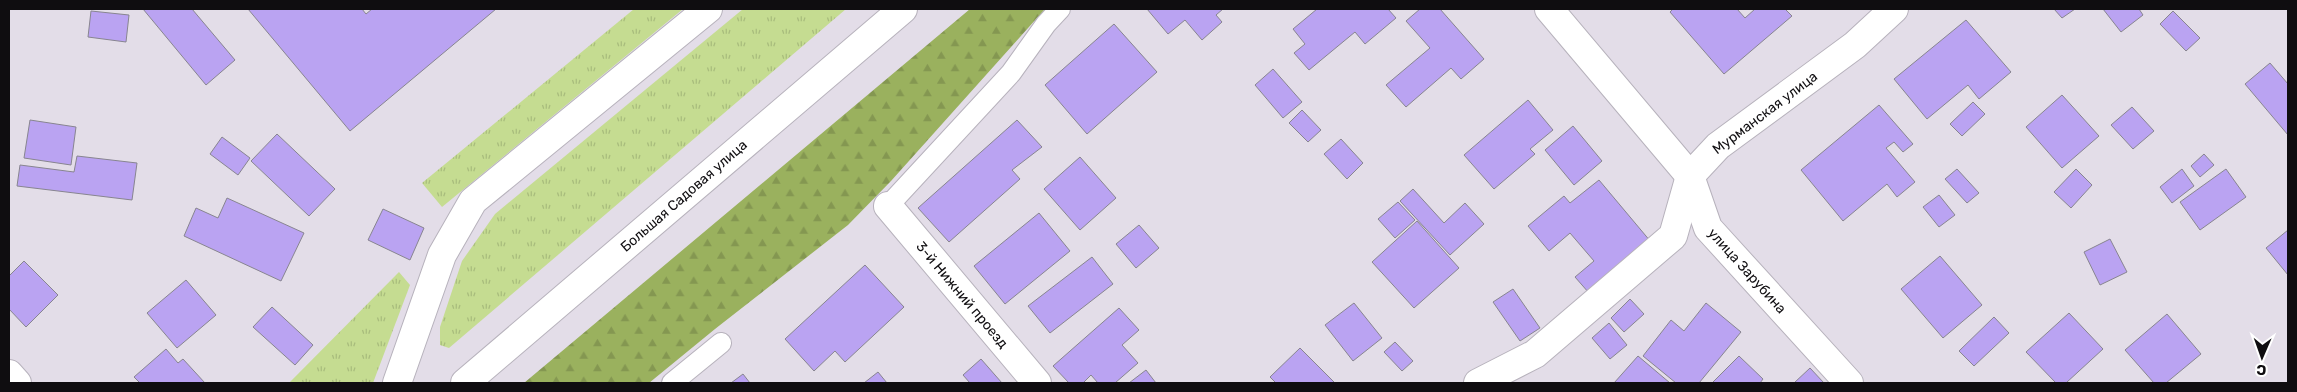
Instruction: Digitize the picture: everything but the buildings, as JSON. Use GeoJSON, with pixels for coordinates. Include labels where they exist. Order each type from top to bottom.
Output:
{"type":"FeatureCollection","features":[{"type":"Feature","properties":{"kind":"street"},"geometry":{"type":"LineString","coordinates":[[397,383],[442,255],[473,201],[708,9]]}},
{"type":"Feature","properties":{"kind":"street","name":"Большая Садовая улица"},"geometry":{"type":"LineString","coordinates":[[465,383],[903,9]]}},
{"type":"Feature","properties":{"kind":"street","name":"улица Зарубина"},"geometry":{"type":"LineString","coordinates":[[1549,9],[1690,176],[1708,228],[1849,383]]}},
{"type":"Feature","properties":{"kind":"street","name":"Мурманская улица"},"geometry":{"type":"LineString","coordinates":[[1478,383],[1535,354],[1673,236],[1690,176],[1718,146],[1855,45],[1894,9]]}},
{"type":"Feature","properties":{"kind":"street","name":"3-й Нижний проезд"},"geometry":{"type":"LineString","coordinates":[[888,206],[1037,383]]}},
{"type":"Feature","properties":{"kind":"street"},"geometry":{"type":"LineString","coordinates":[[9,374],[17,383]]}},
{"type":"Feature","properties":{"kind":"lane"},"geometry":{"type":"LineString","coordinates":[[888,206],[1011,73],[1046,24],[1060,9]]}},
{"type":"Feature","properties":{"kind":"lane"},"geometry":{"type":"LineString","coordinates":[[672,383],[721,343]]}},
{"type":"Feature","properties":{"kind":"green space"},"geometry":{"type":"Polygon","coordinates":[[[634,9],[683,9],[442,207],[422,183],[634,9]]]}},
{"type":"Feature","properties":{"kind":"green space"},"geometry":{"type":"Polygon","coordinates":[[[743,9],[846,9],[449,348],[440,345],[440,327],[462,261],[495,214],[743,9]]]}},
{"type":"Feature","properties":{"kind":"green space"},"geometry":{"type":"Polygon","coordinates":[[[970,9],[1045,9],[891,181],[848,225],[649,383],[524,383],[970,9]]]}},
{"type":"Feature","properties":{"kind":"green space"},"geometry":{"type":"Polygon","coordinates":[[[399,272],[410,285],[373,383],[289,383],[399,272]]]}}]}
